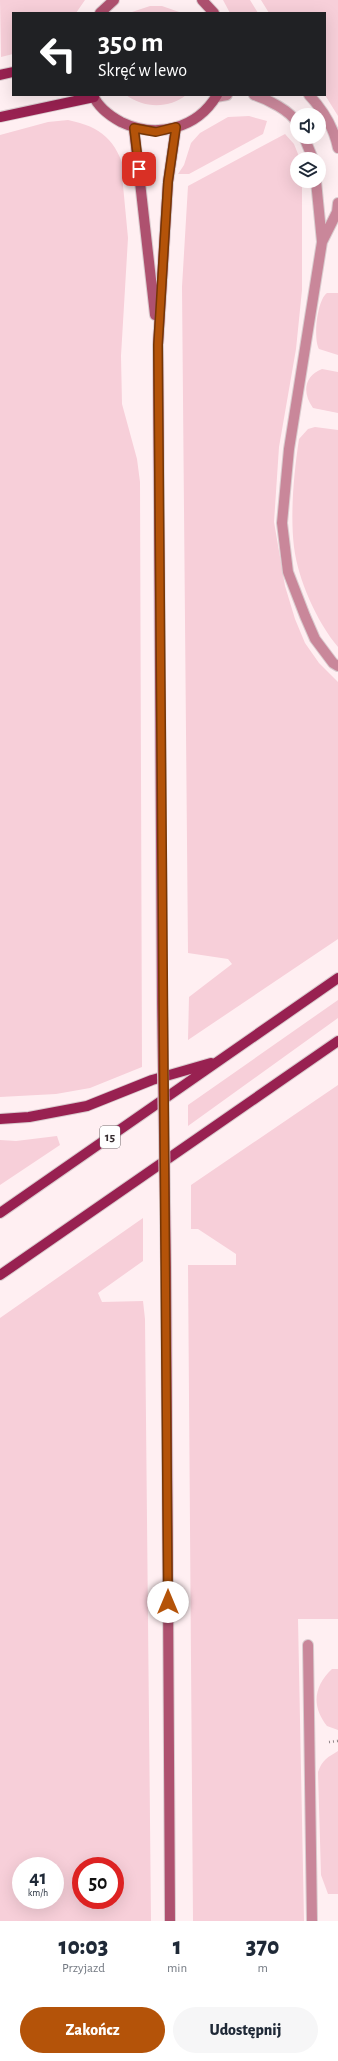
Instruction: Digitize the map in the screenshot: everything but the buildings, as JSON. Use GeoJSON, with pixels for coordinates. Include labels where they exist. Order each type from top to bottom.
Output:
{"type":"FeatureCollection","features":[{"type":"Feature","properties":{"kind":"main road"},"geometry":{"type":"LineString","coordinates":[[101,12],[114,0]]}},
{"type":"Feature","properties":{"kind":"main road"},"geometry":{"type":"LineString","coordinates":[[202,0],[213,12]]}},
{"type":"Feature","properties":{"kind":"main road"},"geometry":{"type":"LineString","coordinates":[[0,75],[12,72]]}},
{"type":"Feature","properties":{"kind":"main road"},"geometry":{"type":"LineString","coordinates":[[0,117],[94,96],[111,117],[134,128],[156,132],[176,127],[198,117],[216,96]]}},
{"type":"Feature","properties":{"kind":"main road"},"geometry":{"type":"LineString","coordinates":[[170,1921],[158,345],[168,182],[176,127]]}},
{"type":"Feature","properties":{"kind":"main road"},"geometry":{"type":"LineString","coordinates":[[134,128],[158,345]]}},
{"type":"Feature","properties":{"kind":"main road","name":"15"},"geometry":{"type":"LineString","coordinates":[[0,1213],[338,978]]}},
{"type":"Feature","properties":{"kind":"main road"},"geometry":{"type":"LineString","coordinates":[[0,1275],[338,1041]]}},
{"type":"Feature","properties":{"kind":"main road"},"geometry":{"type":"LineString","coordinates":[[0,1119],[29,1117],[87,1106],[152,1080],[219,1061]]}},
{"type":"Feature","properties":{"kind":"lane"},"geometry":{"type":"LineString","coordinates":[[258,96],[265,98],[279,107],[290,117]]}},
{"type":"Feature","properties":{"kind":"lane"},"geometry":{"type":"LineString","coordinates":[[309,96],[328,120],[338,148]]}},
{"type":"Feature","properties":{"kind":"lane"},"geometry":{"type":"LineString","coordinates":[[317,188],[322,242],[289,449],[282,523],[288,572],[304,616],[316,639],[333,663],[338,666]]}},
{"type":"Feature","properties":{"kind":"lane"},"geometry":{"type":"LineString","coordinates":[[322,242],[337,212],[338,203]]}},
{"type":"Feature","properties":{"kind":"lane"},"geometry":{"type":"LineString","coordinates":[[308,1645],[312,1921]]}},
{"type":"Feature","properties":{"kind":"shaded area"},"geometry":{"type":"Polygon","coordinates":[[[0,0],[85,0],[77,12],[12,12],[12,54],[1,57],[0,0]]]}},
{"type":"Feature","properties":{"kind":"shaded area"},"geometry":{"type":"Polygon","coordinates":[[[223,0],[250,0],[257,12],[229,12],[223,0]]]}},
{"type":"Feature","properties":{"kind":"shaded area"},"geometry":{"type":"Polygon","coordinates":[[[261,0],[338,0],[338,116],[326,96],[326,12],[268,12],[261,0]]]}},
{"type":"Feature","properties":{"kind":"shaded area"},"geometry":{"type":"Polygon","coordinates":[[[150,6],[162,6],[179,12],[132,12],[150,6]]]}},
{"type":"Feature","properties":{"kind":"shaded area"},"geometry":{"type":"Polygon","coordinates":[[[128,96],[185,96],[179,100],[164,105],[148,104],[128,96]]]}},
{"type":"Feature","properties":{"kind":"shaded area"},"geometry":{"type":"Polygon","coordinates":[[[249,116],[267,121],[263,134],[189,174],[178,174],[184,165],[191,143],[200,133],[228,117],[249,116]]]}},
{"type":"Feature","properties":{"kind":"shaded area"},"geometry":{"type":"Polygon","coordinates":[[[68,120],[99,131],[106,137],[118,152],[126,174],[122,175],[128,238],[121,356],[122,404],[137,459],[140,482],[142,1067],[90,1088],[56,1094],[0,1097],[0,135],[48,122],[68,120]]]}},
{"type":"Feature","properties":{"kind":"shaded area"},"geometry":{"type":"Polygon","coordinates":[[[285,134],[290,140],[290,144],[294,144],[297,152],[290,152],[290,188],[302,188],[302,290],[296,349],[279,447],[274,522],[285,586],[295,619],[305,643],[319,663],[338,682],[338,939],[188,1040],[189,997],[232,964],[228,959],[188,953],[182,287],[188,186],[285,134]]]}},
{"type":"Feature","properties":{"kind":"shaded area"},"geometry":{"type":"Polygon","coordinates":[[[327,293],[338,293],[338,355],[319,349],[317,344],[316,329],[318,311],[327,293]]]}},
{"type":"Feature","properties":{"kind":"shaded area"},"geometry":{"type":"Polygon","coordinates":[[[322,369],[338,372],[338,413],[313,408],[307,397],[306,391],[308,380],[316,372],[322,369]]]}},
{"type":"Feature","properties":{"kind":"shaded area"},"geometry":{"type":"Polygon","coordinates":[[[315,427],[338,430],[338,647],[330,637],[316,613],[304,587],[296,560],[294,547],[292,521],[293,493],[299,439],[308,429],[315,427]]]}},
{"type":"Feature","properties":{"kind":"shaded area"},"geometry":{"type":"Polygon","coordinates":[[[338,1000],[338,1018],[188,1126],[188,1105],[338,1000]]]}},
{"type":"Feature","properties":{"kind":"shaded area"},"geometry":{"type":"Polygon","coordinates":[[[338,1085],[338,1619],[298,1619],[304,1921],[193,1921],[188,1265],[236,1265],[236,1254],[198,1229],[191,1229],[191,1185],[338,1085]]]}},
{"type":"Feature","properties":{"kind":"shaded area"},"geometry":{"type":"Polygon","coordinates":[[[57,1136],[60,1145],[0,1185],[0,1140],[16,1141],[57,1136]]]}},
{"type":"Feature","properties":{"kind":"shaded area"},"geometry":{"type":"Polygon","coordinates":[[[143,1218],[143,1261],[98,1293],[102,1302],[143,1301],[145,1319],[151,1921],[0,1921],[0,1318],[143,1218]]]}},
{"type":"Feature","properties":{"kind":"shaded area"},"geometry":{"type":"Polygon","coordinates":[[[332,1669],[338,1669],[338,1730],[327,1726],[318,1711],[317,1704],[318,1689],[321,1682],[332,1669]]]}},
{"type":"Feature","properties":{"kind":"shaded area"},"geometry":{"type":"Polygon","coordinates":[[[338,1751],[338,1894],[328,1894],[321,1875],[318,1772],[323,1762],[338,1751]]]}},
{"type":"Feature","properties":{"kind":"route"},"geometry":{"type":"LineString","coordinates":[[139,169],[134,128],[156,132],[176,127],[168,182],[158,345],[162,1003],[166,1266],[168,1602]]}}]}
